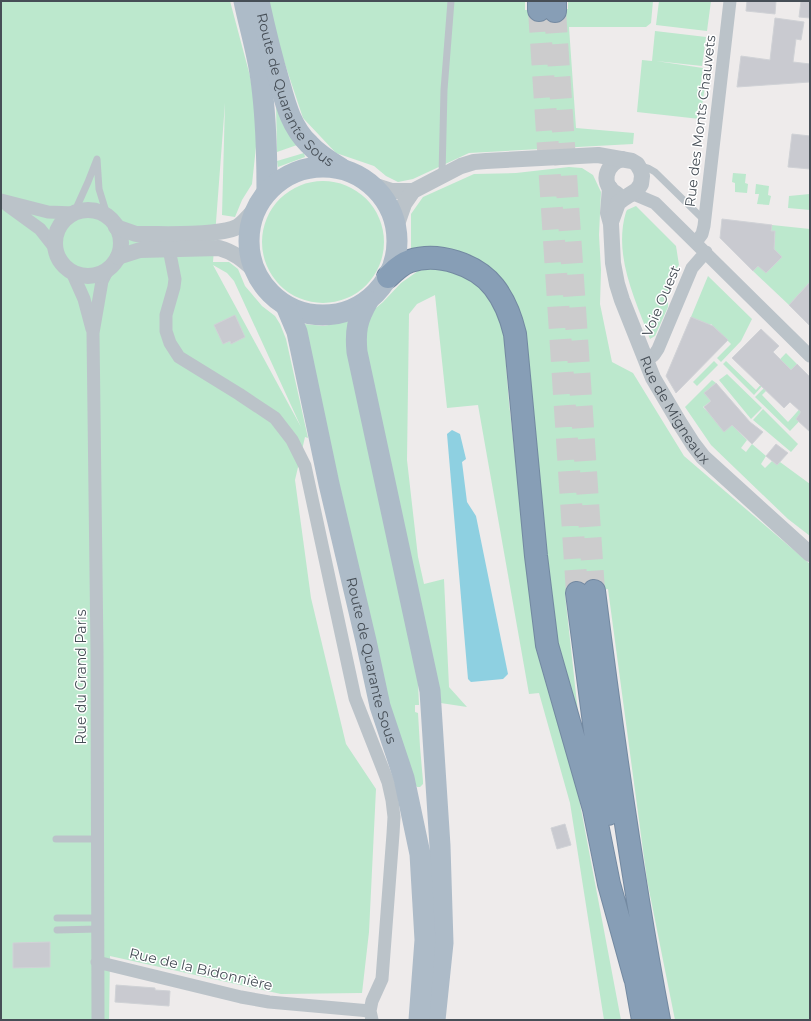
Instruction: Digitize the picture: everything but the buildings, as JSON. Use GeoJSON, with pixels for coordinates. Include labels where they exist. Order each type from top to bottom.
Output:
{"type":"FeatureCollection","features":[{"type":"Feature","properties":{"kind":"highway"},"geometry":{"type":"LineString","coordinates":[[388,277],[399,267],[414,260],[431,258],[452,261],[474,271],[493,285],[500,294],[509,313],[515,334],[536,556],[547,645],[594,809],[609,884],[635,978]]}},
{"type":"Feature","properties":{"kind":"highway"},"geometry":{"type":"LineString","coordinates":[[643,1020],[616,868],[597,746],[586,592],[614,746],[636,891],[659,1020]]}},
{"type":"Feature","properties":{"kind":"main road","name":"Route de Quarante Sous"},"geometry":{"type":"LineString","coordinates":[[244,1],[260,74],[266,131],[267,191]]}},
{"type":"Feature","properties":{"kind":"main road","name":"Route de Quarante Sous"},"geometry":{"type":"LineString","coordinates":[[259,1],[271,55],[290,117],[309,145],[343,169],[362,178],[378,191],[387,203],[394,217],[396,227],[396,258],[388,277],[379,290],[368,301],[348,311],[327,316],[306,314],[286,306],[268,292],[261,283],[254,270],[249,253],[249,231],[255,210],[267,191],[280,180],[302,169],[318,166],[343,169]]}},
{"type":"Feature","properties":{"kind":"main road","name":"Route de Quarante Sous"},"geometry":{"type":"LineString","coordinates":[[368,301],[357,324],[357,352],[430,691],[440,846],[443,943],[435,1020]]}},
{"type":"Feature","properties":{"kind":"main road","name":"Route de Quarante Sous"},"geometry":{"type":"LineString","coordinates":[[286,306],[297,332],[329,484],[380,706],[404,778],[420,854],[425,940],[419,1020]]}},
{"type":"Feature","properties":{"kind":"street","name":"Rue des Monts Chauvets"},"geometry":{"type":"LineString","coordinates":[[696,242],[702,234],[704,220],[730,1]]}},
{"type":"Feature","properties":{"kind":"street"},"geometry":{"type":"LineString","coordinates":[[396,227],[404,204],[413,191],[442,175],[474,162],[598,155],[630,160],[640,173],[655,203]]}},
{"type":"Feature","properties":{"kind":"street"},"geometry":{"type":"LineString","coordinates":[[576,157],[592,164],[618,194],[641,196],[655,203],[810,356]]}},
{"type":"Feature","properties":{"kind":"street"},"geometry":{"type":"LineString","coordinates":[[608,182],[610,165],[622,159]]}},
{"type":"Feature","properties":{"kind":"street","name":"Rue de Migneaux"},"geometry":{"type":"LineString","coordinates":[[611,224],[618,203],[639,188],[640,173]]}},
{"type":"Feature","properties":{"kind":"street","name":"Rue de Migneaux"},"geometry":{"type":"LineString","coordinates":[[608,182],[608,213],[611,224],[613,263],[617,284],[629,320],[653,378],[678,422],[692,444],[703,457],[810,554]]}},
{"type":"Feature","properties":{"kind":"street"},"geometry":{"type":"LineString","coordinates":[[370,184],[392,191],[413,191]]}},
{"type":"Feature","properties":{"kind":"street"},"geometry":{"type":"LineString","coordinates":[[1,200],[48,212],[74,213],[88,210],[102,214],[112,222],[136,234],[218,232],[236,227],[255,210]]}},
{"type":"Feature","properties":{"kind":"street"},"geometry":{"type":"LineString","coordinates":[[1,200],[40,229],[55,248]]}},
{"type":"Feature","properties":{"kind":"street"},"geometry":{"type":"LineString","coordinates":[[74,213],[60,225],[55,236],[56,255],[65,268],[87,277],[107,271],[118,257],[120,251],[120,239],[112,222]]}},
{"type":"Feature","properties":{"kind":"street"},"geometry":{"type":"LineString","coordinates":[[118,257],[134,251],[219,248],[237,255],[254,270]]}},
{"type":"Feature","properties":{"kind":"street"},"geometry":{"type":"LineString","coordinates":[[169,249],[175,279],[166,315],[166,331],[170,343],[179,357],[251,401],[275,418],[292,440],[305,466],[356,698],[384,769],[392,800],[394,817],[382,979],[372,1001],[371,1015]]}},
{"type":"Feature","properties":{"kind":"street","name":"Voie Ouest"},"geometry":{"type":"LineString","coordinates":[[646,361],[654,355],[658,349],[692,268],[706,252]]}},
{"type":"Feature","properties":{"kind":"street","name":"Rue du Grand Paris"},"geometry":{"type":"LineString","coordinates":[[98,1020],[95,406],[93,333],[102,281],[107,271]]}},
{"type":"Feature","properties":{"kind":"street","name":"Rue du Grand Paris"},"geometry":{"type":"LineString","coordinates":[[72,272],[84,299],[93,333]]}},
{"type":"Feature","properties":{"kind":"street","name":"Rue de la Bidonnière"},"geometry":{"type":"LineString","coordinates":[[98,962],[241,997],[371,1015]]}},
{"type":"Feature","properties":{"kind":"lane"},"geometry":{"type":"LineString","coordinates":[[442,175],[444,90],[451,1]]}},
{"type":"Feature","properties":{"kind":"lane"},"geometry":{"type":"LineString","coordinates":[[74,213],[97,159],[99,189],[112,222]]}},
{"type":"Feature","properties":{"kind":"lane"},"geometry":{"type":"LineString","coordinates":[[640,173],[648,168],[655,172],[704,220]]}},
{"type":"Feature","properties":{"kind":"lane"},"geometry":{"type":"LineString","coordinates":[[56,839],[98,839]]}},
{"type":"Feature","properties":{"kind":"lane"},"geometry":{"type":"LineString","coordinates":[[57,918],[97,923]]}},
{"type":"Feature","properties":{"kind":"lane"},"geometry":{"type":"LineString","coordinates":[[57,930],[97,923]]}},
{"type":"Feature","properties":{"kind":"green space"},"geometry":{"type":"Polygon","coordinates":[[[1,1],[230,1],[250,76],[258,128],[252,184],[242,200],[235,217],[222,215],[225,103],[213,262],[229,262],[238,269],[245,286],[262,306],[275,316],[280,324],[286,339],[308,438],[305,437],[295,480],[311,598],[346,744],[376,789],[369,932],[362,993],[281,994],[110,956],[109,1020],[1,1020],[1,1]],[[213,265],[301,427],[234,281],[227,273],[213,265]]]}},
{"type":"Feature","properties":{"kind":"green space"},"geometry":{"type":"Polygon","coordinates":[[[269,1],[525,1],[525,10],[568,9],[568,1],[653,1],[651,23],[646,27],[569,27],[576,128],[634,133],[633,144],[469,153],[413,179],[398,182],[386,176],[374,166],[336,153],[303,118],[277,40],[269,1]]]}},
{"type":"Feature","properties":{"kind":"green space"},"geometry":{"type":"Polygon","coordinates":[[[659,1],[711,1],[707,31],[656,25],[659,1]]]}},
{"type":"Feature","properties":{"kind":"green space"},"geometry":{"type":"Polygon","coordinates":[[[655,31],[706,37],[702,66],[656,61],[703,68],[701,84],[705,86],[700,119],[637,112],[642,60],[652,61],[655,31]]]}},
{"type":"Feature","properties":{"kind":"green space"},"geometry":{"type":"Polygon","coordinates":[[[276,103],[297,145],[277,152],[276,103]]]}},
{"type":"Feature","properties":{"kind":"green space"},"geometry":{"type":"Polygon","coordinates":[[[304,153],[305,157],[278,167],[277,161],[304,153]]]}},
{"type":"Feature","properties":{"kind":"green space"},"geometry":{"type":"Polygon","coordinates":[[[569,167],[582,168],[593,175],[601,192],[599,235],[601,270],[600,304],[612,362],[633,373],[684,456],[810,564],[810,1020],[675,1020],[647,880],[608,589],[565,594],[581,740],[560,671],[521,330],[491,271],[411,250],[411,214],[423,197],[474,174],[516,173],[569,167]]]}},
{"type":"Feature","properties":{"kind":"green space"},"geometry":{"type":"Polygon","coordinates":[[[733,173],[746,174],[745,183],[748,184],[747,193],[735,192],[735,183],[732,182],[733,173]]]}},
{"type":"Feature","properties":{"kind":"green space"},"geometry":{"type":"Polygon","coordinates":[[[323,181],[346,186],[366,199],[379,219],[384,242],[379,265],[366,285],[346,298],[323,303],[300,298],[280,285],[267,265],[262,242],[267,219],[280,199],[300,186],[323,181]]]}},
{"type":"Feature","properties":{"kind":"green space"},"geometry":{"type":"Polygon","coordinates":[[[756,184],[769,186],[768,195],[771,196],[769,205],[757,204],[759,194],[755,194],[756,184]]]}},
{"type":"Feature","properties":{"kind":"green space"},"geometry":{"type":"Polygon","coordinates":[[[810,194],[810,210],[788,208],[789,196],[810,194]]]}},
{"type":"Feature","properties":{"kind":"green space"},"geometry":{"type":"Polygon","coordinates":[[[636,206],[676,246],[679,265],[668,280],[668,307],[655,336],[650,339],[632,293],[624,261],[622,244],[626,212],[627,210],[636,206]]]}},
{"type":"Feature","properties":{"kind":"green space"},"geometry":{"type":"Polygon","coordinates":[[[772,225],[810,229],[810,282],[789,305],[753,271],[774,249],[775,232],[771,231],[772,225]]]}},
{"type":"Feature","properties":{"kind":"green space"},"geometry":{"type":"Polygon","coordinates":[[[434,267],[458,273],[483,288],[497,305],[503,327],[509,403],[537,649],[577,788],[621,1020],[604,1020],[570,803],[539,693],[529,694],[478,405],[447,408],[435,295],[417,304],[409,314],[407,460],[418,557],[424,584],[444,579],[449,687],[467,707],[434,702],[364,347],[370,313],[401,283],[418,271],[434,267]]]}},
{"type":"Feature","properties":{"kind":"green space"},"geometry":{"type":"Polygon","coordinates":[[[708,276],[752,319],[741,341],[721,362],[717,358],[731,344],[711,324],[704,330],[701,329],[703,322],[691,317],[708,276]]]}},
{"type":"Feature","properties":{"kind":"green space"},"geometry":{"type":"Polygon","coordinates":[[[349,321],[418,682],[419,705],[415,705],[415,712],[418,713],[423,781],[423,784],[420,787],[417,787],[415,784],[389,710],[304,324],[324,326],[349,321]]]}},
{"type":"Feature","properties":{"kind":"green space"},"geometry":{"type":"Polygon","coordinates":[[[786,353],[797,364],[772,389],[770,387],[762,395],[788,422],[804,404],[810,410],[790,431],[755,397],[767,385],[765,383],[754,395],[723,364],[726,361],[756,390],[764,381],[761,379],[786,353]]]}},
{"type":"Feature","properties":{"kind":"green space"},"geometry":{"type":"Polygon","coordinates":[[[714,361],[718,365],[697,386],[693,382],[714,361]]]}},
{"type":"Feature","properties":{"kind":"green space"},"geometry":{"type":"Polygon","coordinates":[[[727,374],[762,408],[751,419],[719,380],[727,374]]]}},
{"type":"Feature","properties":{"kind":"green space"},"geometry":{"type":"Polygon","coordinates":[[[712,380],[716,383],[704,393],[711,401],[703,407],[708,412],[715,406],[724,431],[732,425],[747,440],[741,448],[746,452],[752,444],[766,456],[761,464],[765,468],[772,461],[777,465],[780,462],[810,484],[810,536],[788,519],[711,445],[685,407],[712,380]]]}},
{"type":"Feature","properties":{"kind":"green space"},"geometry":{"type":"Polygon","coordinates":[[[763,409],[798,444],[791,452],[753,420],[763,409]]]}},
{"type":"Feature","properties":{"kind":"water"},"geometry":{"type":"Polygon","coordinates":[[[452,430],[460,434],[466,459],[462,462],[467,502],[476,516],[508,674],[503,679],[471,682],[468,679],[447,434],[452,430]]]}},
{"type":"Feature","properties":{"kind":"tunnel"},"geometry":{"type":"LineString","coordinates":[[539,10],[577,593]]}},
{"type":"Feature","properties":{"kind":"tunnel"},"geometry":{"type":"LineString","coordinates":[[555,11],[594,591]]}}]}
